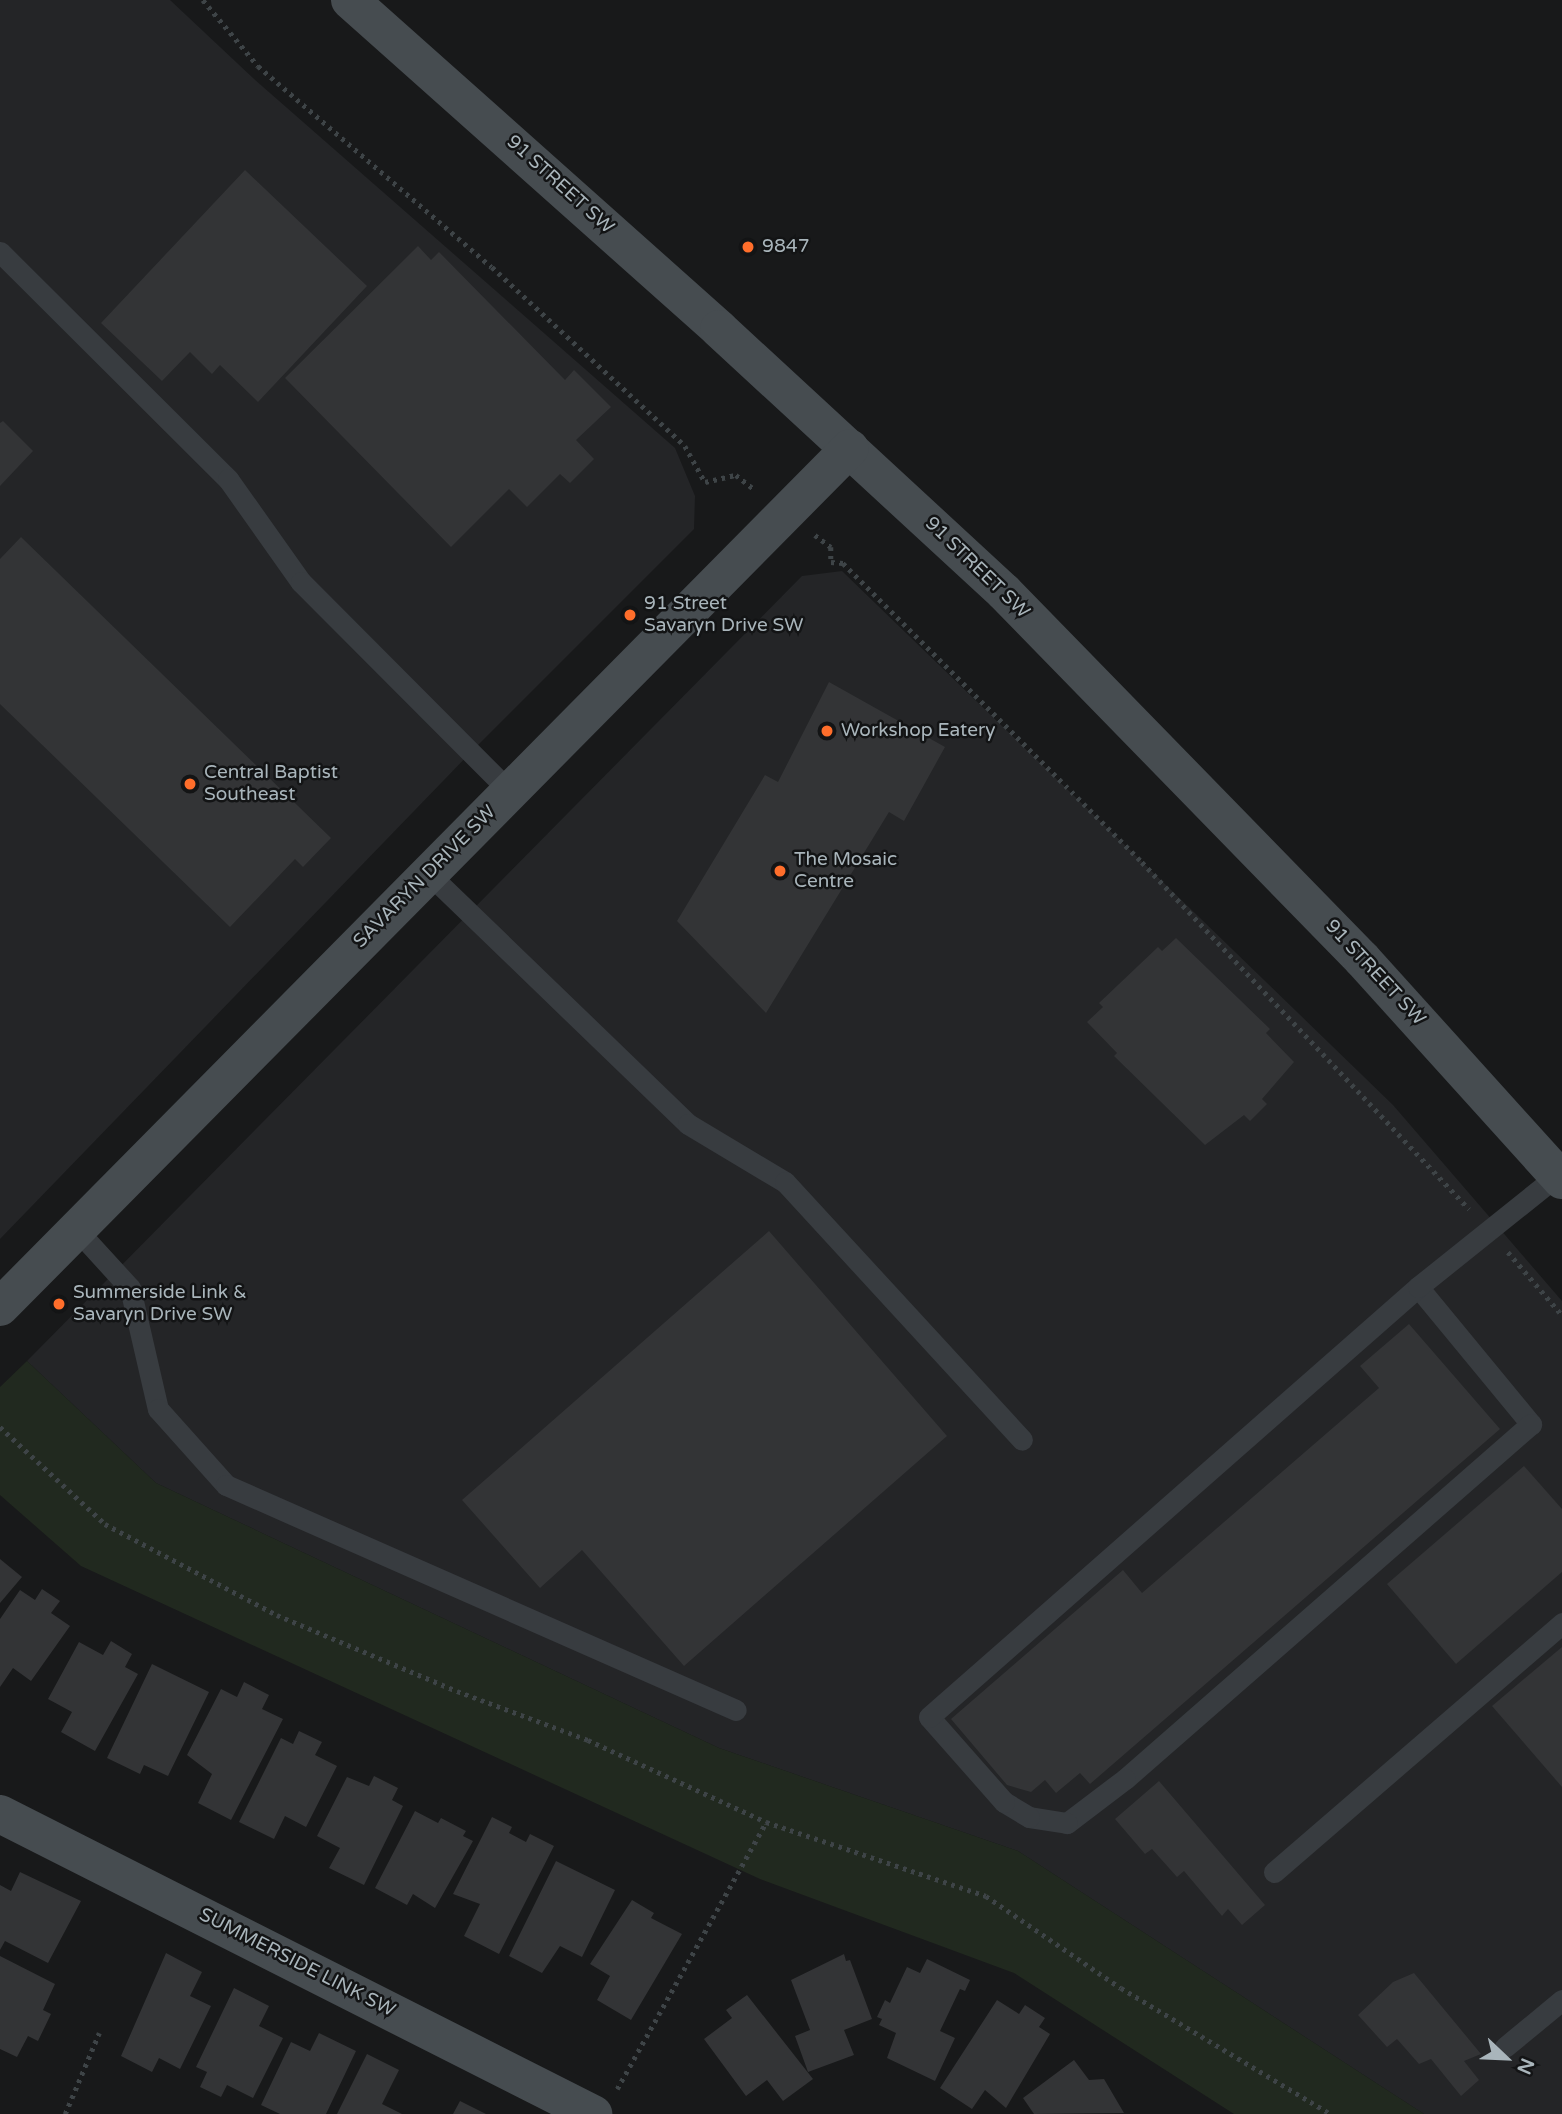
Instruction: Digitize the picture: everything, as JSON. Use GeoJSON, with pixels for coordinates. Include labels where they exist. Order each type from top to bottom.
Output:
{"type":"FeatureCollection","features":[{"type":"Feature","properties":{"kind":"street","name":"91 STREET SW"},"geometry":{"type":"LineString","coordinates":[[350,0],[850,448],[1004,592],[1205,794],[1471,1074],[1560,1177]]}},
{"type":"Feature","properties":{"kind":"street","name":"SAVARYN DRIVE SW"},"geometry":{"type":"LineString","coordinates":[[0,1307],[850,448]]}},
{"type":"Feature","properties":{"kind":"street","name":"SUMMERSIDE LINK SW"},"geometry":{"type":"LineString","coordinates":[[0,1814],[602,2106]]}},
{"type":"Feature","properties":{"kind":"lane"},"geometry":{"type":"LineString","coordinates":[[0,252],[228,479],[301,582],[509,791]]}},
{"type":"Feature","properties":{"kind":"lane"},"geometry":{"type":"LineString","coordinates":[[428,873],[688,1124],[785,1182],[1022,1440]]}},
{"type":"Feature","properties":{"kind":"lane"},"geometry":{"type":"LineString","coordinates":[[1418,1287],[1531,1423],[1125,1779],[1067,1823],[1029,1817],[1004,1802],[929,1717],[1418,1287],[1487,1228],[1560,1177]]}},
{"type":"Feature","properties":{"kind":"lane"},"geometry":{"type":"LineString","coordinates":[[77,1230],[130,1288],[158,1409],[226,1485],[736,1710]]}},
{"type":"Feature","properties":{"kind":"lane"},"geometry":{"type":"LineString","coordinates":[[1274,1872],[1562,1623]]}},
{"type":"Feature","properties":{"kind":"lane"},"geometry":{"type":"LineString","coordinates":[[1505,2047],[1562,2000]]}},
{"type":"Feature","properties":{"kind":"path"},"geometry":{"type":"LineString","coordinates":[[203,0],[258,66],[492,268],[685,446],[705,482],[736,475]]}},
{"type":"Feature","properties":{"kind":"path"},"geometry":{"type":"LineString","coordinates":[[831,547],[831,562],[843,563],[1142,862],[1487,1228],[1562,1315]]}},
{"type":"Feature","properties":{"kind":"path"},"geometry":{"type":"LineString","coordinates":[[0,1427],[105,1524],[265,1609],[457,1691],[588,1740],[765,1822],[986,1896],[1121,1988],[1331,2114]]}},
{"type":"Feature","properties":{"kind":"path"},"geometry":{"type":"LineString","coordinates":[[602,2106],[765,1822]]}},
{"type":"Feature","properties":{"kind":"path"},"geometry":{"type":"LineString","coordinates":[[65,2114],[99,2033]]}},
{"type":"Feature","properties":{"kind":"shaded area"},"geometry":{"type":"Polygon","coordinates":[[[0,0],[170,0],[253,78],[675,448],[695,496],[694,529],[474,749],[0,1239],[0,0]]]}},
{"type":"Feature","properties":{"kind":"shaded area"},"geometry":{"type":"Polygon","coordinates":[[[842,571],[1393,1105],[1562,1301],[1562,2114],[1424,2114],[1018,1851],[719,1748],[156,1483],[27,1361],[802,576],[842,571]]]}},
{"type":"Feature","properties":{"kind":"green space"},"geometry":{"type":"Polygon","coordinates":[[[27,1361],[156,1483],[719,1748],[1018,1851],[1424,2114],[1234,2114],[1014,1973],[760,1879],[81,1566],[0,1495],[0,1387],[27,1361]]]}},
{"type":"Feature","properties":{"kind":"building"},"geometry":{"type":"Polygon","coordinates":[[[245,170],[367,286],[258,402],[220,365],[212,374],[190,352],[162,381],[101,323],[245,170]]]}},
{"type":"Feature","properties":{"kind":"building"},"geometry":{"type":"Polygon","coordinates":[[[418,246],[431,260],[439,252],[565,380],[574,370],[611,407],[576,440],[594,459],[570,483],[560,474],[527,507],[509,489],[451,547],[285,378],[418,246]]]}},
{"type":"Feature","properties":{"kind":"building"},"geometry":{"type":"Polygon","coordinates":[[[3,421],[33,451],[0,486],[0,423],[3,421]]]}},
{"type":"Feature","properties":{"kind":"building"},"geometry":{"type":"Polygon","coordinates":[[[21,537],[331,838],[303,867],[295,859],[230,927],[0,704],[0,559],[21,537]]]}},
{"type":"Feature","properties":{"kind":"building","name":"The Mosaic Centre"},"geometry":{"type":"Polygon","coordinates":[[[829,682],[945,747],[904,821],[889,812],[766,1013],[677,921],[765,775],[778,782],[829,682]]]}},
{"type":"Feature","properties":{"kind":"building"},"geometry":{"type":"Polygon","coordinates":[[[1176,938],[1270,1029],[1266,1033],[1294,1062],[1262,1099],[1267,1104],[1250,1121],[1244,1115],[1205,1145],[1114,1056],[1117,1053],[1087,1022],[1103,1007],[1099,1003],[1158,947],[1162,951],[1176,938]]]}},
{"type":"Feature","properties":{"kind":"building"},"geometry":{"type":"Polygon","coordinates":[[[769,1231],[947,1436],[684,1666],[582,1550],[540,1588],[462,1500],[769,1231]]]}},
{"type":"Feature","properties":{"kind":"building"},"geometry":{"type":"Polygon","coordinates":[[[1409,1324],[1500,1429],[1090,1784],[1080,1773],[1056,1793],[1045,1780],[1031,1792],[1007,1785],[951,1719],[1123,1570],[1142,1593],[1379,1388],[1360,1366],[1409,1324]]]}},
{"type":"Feature","properties":{"kind":"building"},"geometry":{"type":"Polygon","coordinates":[[[1524,1466],[1562,1509],[1562,1572],[1456,1664],[1387,1584],[1524,1466]]]}},
{"type":"Feature","properties":{"kind":"building"},"geometry":{"type":"Polygon","coordinates":[[[0,1559],[22,1577],[0,1603],[0,1559]]]}},
{"type":"Feature","properties":{"kind":"building"},"geometry":{"type":"Polygon","coordinates":[[[42,1589],[60,1601],[51,1613],[70,1626],[31,1681],[13,1668],[0,1687],[0,1619],[20,1590],[35,1600],[42,1589]]]}},
{"type":"Feature","properties":{"kind":"building"},"geometry":{"type":"Polygon","coordinates":[[[111,1641],[132,1654],[125,1667],[138,1674],[95,1751],[61,1732],[72,1712],[48,1699],[79,1642],[103,1655],[111,1641]]]}},
{"type":"Feature","properties":{"kind":"building"},"geometry":{"type":"Polygon","coordinates":[[[1562,1647],[1562,1787],[1492,1706],[1562,1647]]]}},
{"type":"Feature","properties":{"kind":"building"},"geometry":{"type":"Polygon","coordinates":[[[152,1664],[209,1692],[168,1776],[144,1765],[140,1774],[107,1758],[152,1664]]]}},
{"type":"Feature","properties":{"kind":"building"},"geometry":{"type":"Polygon","coordinates":[[[244,1682],[269,1695],[262,1709],[283,1719],[231,1820],[198,1803],[212,1774],[187,1755],[221,1689],[237,1697],[244,1682]]]}},
{"type":"Feature","properties":{"kind":"building"},"geometry":{"type":"Polygon","coordinates":[[[299,1731],[322,1742],[315,1755],[337,1766],[306,1827],[285,1816],[274,1839],[239,1822],[281,1738],[293,1744],[299,1731]]]}},
{"type":"Feature","properties":{"kind":"building"},"geometry":{"type":"Polygon","coordinates":[[[374,1776],[398,1788],[392,1800],[403,1806],[364,1885],[329,1868],[340,1848],[317,1836],[347,1777],[369,1786],[374,1776]]]}},
{"type":"Feature","properties":{"kind":"building"},"geometry":{"type":"Polygon","coordinates":[[[1159,1781],[1265,1905],[1242,1925],[1228,1909],[1222,1916],[1184,1871],[1177,1877],[1152,1849],[1145,1854],[1115,1819],[1159,1781]]]}},
{"type":"Feature","properties":{"kind":"building"},"geometry":{"type":"Polygon","coordinates":[[[415,1811],[438,1823],[441,1818],[466,1831],[463,1836],[473,1841],[435,1908],[413,1894],[407,1905],[375,1888],[415,1811]]]}},
{"type":"Feature","properties":{"kind":"building"},"geometry":{"type":"Polygon","coordinates":[[[492,1817],[512,1827],[509,1833],[526,1842],[530,1834],[554,1846],[499,1954],[464,1936],[480,1904],[453,1894],[492,1817]]]}},
{"type":"Feature","properties":{"kind":"building"},"geometry":{"type":"Polygon","coordinates":[[[556,1861],[615,1890],[582,1957],[560,1946],[542,1973],[509,1956],[556,1861]]]}},
{"type":"Feature","properties":{"kind":"building"},"geometry":{"type":"Polygon","coordinates":[[[20,1872],[81,1901],[48,1963],[5,1941],[0,1950],[0,1885],[11,1891],[20,1872]]]}},
{"type":"Feature","properties":{"kind":"building"},"geometry":{"type":"Polygon","coordinates":[[[632,1900],[654,1913],[651,1918],[682,1934],[631,2020],[597,2000],[610,1976],[590,1964],[632,1900]]]}},
{"type":"Feature","properties":{"kind":"building"},"geometry":{"type":"Polygon","coordinates":[[[166,1953],[202,1972],[190,1996],[211,2006],[180,2069],[159,2058],[152,2072],[121,2056],[166,1953]]]}},
{"type":"Feature","properties":{"kind":"building"},"geometry":{"type":"Polygon","coordinates":[[[844,1954],[846,1961],[850,1960],[872,2019],[844,2030],[854,2055],[808,2072],[795,2036],[810,2030],[791,1980],[844,1954]]]}},
{"type":"Feature","properties":{"kind":"building"},"geometry":{"type":"Polygon","coordinates":[[[0,1956],[55,1984],[43,2010],[51,2014],[38,2041],[28,2036],[17,2057],[0,2049],[0,1956]]]}},
{"type":"Feature","properties":{"kind":"building"},"geometry":{"type":"Polygon","coordinates":[[[927,1959],[970,1980],[965,1991],[960,1989],[940,2031],[955,2038],[935,2081],[887,2058],[896,2033],[879,2025],[882,2019],[877,2017],[885,2000],[890,2003],[907,1967],[920,1973],[927,1959]]]}},
{"type":"Feature","properties":{"kind":"building"},"geometry":{"type":"Polygon","coordinates":[[[1414,1973],[1481,2054],[1464,2061],[1479,2080],[1461,2096],[1431,2059],[1419,2064],[1397,2039],[1387,2047],[1358,2015],[1393,1982],[1414,1973]]]}},
{"type":"Feature","properties":{"kind":"building"},"geometry":{"type":"Polygon","coordinates":[[[234,1988],[269,2006],[259,2026],[283,2038],[253,2098],[227,2085],[221,2097],[200,2087],[207,2072],[196,2067],[234,1988]]]}},
{"type":"Feature","properties":{"kind":"building"},"geometry":{"type":"Polygon","coordinates":[[[747,1995],[813,2079],[783,2101],[767,2080],[746,2096],[704,2039],[732,2018],[726,2010],[747,1995]]]}},
{"type":"Feature","properties":{"kind":"building"},"geometry":{"type":"Polygon","coordinates":[[[997,2000],[1019,2014],[1025,2005],[1045,2018],[1039,2027],[1050,2034],[1006,2108],[985,2090],[972,2109],[940,2088],[997,2000]]]}},
{"type":"Feature","properties":{"kind":"building"},"geometry":{"type":"Polygon","coordinates":[[[319,2033],[356,2051],[326,2114],[280,2114],[261,2105],[291,2042],[310,2051],[319,2033]]]}},
{"type":"Feature","properties":{"kind":"building"},"geometry":{"type":"Polygon","coordinates":[[[367,2054],[399,2070],[382,2104],[402,2114],[337,2114],[367,2054]]]}},
{"type":"Feature","properties":{"kind":"building"},"geometry":{"type":"Polygon","coordinates":[[[1074,2060],[1089,2080],[1104,2079],[1124,2113],[1034,2114],[1023,2098],[1074,2060]]]}},
{"type":"Feature","properties":{"kind":"building"},"geometry":{"type":"Polygon","coordinates":[[[460,2101],[486,2114],[453,2114],[460,2101]]]}},
{"type":"Feature","properties":{"kind":"place","name":"9847"},"geometry":{"type":"Point","coordinates":[748,247]}},
{"type":"Feature","properties":{"kind":"place","name":"91 Street Savaryn Drive SW"},"geometry":{"type":"Point","coordinates":[630,615]}},
{"type":"Feature","properties":{"kind":"place","name":"Workshop Eatery"},"geometry":{"type":"Point","coordinates":[827,731]}},
{"type":"Feature","properties":{"kind":"place","name":"Central Baptist Southeast"},"geometry":{"type":"Point","coordinates":[190,784]}},
{"type":"Feature","properties":{"kind":"place","name":"The Mosaic Centre"},"geometry":{"type":"Point","coordinates":[780,871]}},
{"type":"Feature","properties":{"kind":"place","name":"Summerside Link & Savaryn Drive SW"},"geometry":{"type":"Point","coordinates":[59,1304]}}]}
